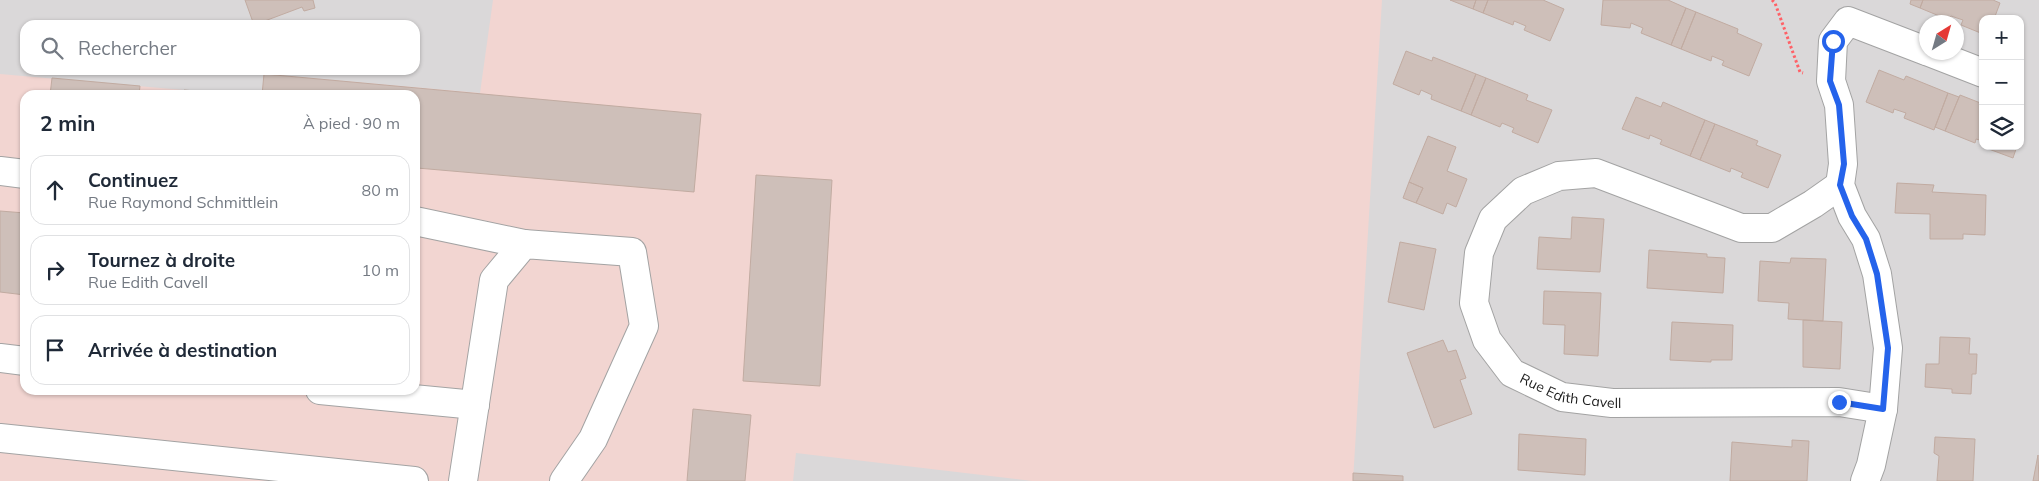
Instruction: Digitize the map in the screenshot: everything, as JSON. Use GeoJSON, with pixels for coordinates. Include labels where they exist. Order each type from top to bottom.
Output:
{"type":"FeatureCollection","features":[{"type":"Feature","properties":{"kind":"street"},"geometry":{"type":"LineString","coordinates":[[1865,481],[1871,465],[1883,409],[1888,348],[1877,274],[1866,239],[1852,216],[1840,185],[1844,164],[1839,105],[1830,81],[1833,41],[1848,21],[1919,49]]}},
{"type":"Feature","properties":{"kind":"street"},"geometry":{"type":"LineString","coordinates":[[1949,60],[1979,71]]}},
{"type":"Feature","properties":{"kind":"street"},"geometry":{"type":"LineString","coordinates":[[0,171],[20,173]]}},
{"type":"Feature","properties":{"kind":"street","name":"Rue Edith Cavell"},"geometry":{"type":"LineString","coordinates":[[1840,185],[1813,204],[1772,228],[1741,228],[1596,173],[1559,176],[1524,191],[1493,220],[1479,253],[1474,303],[1487,340],[1512,373],[1562,397],[1612,402],[1839,402],[1883,409]]}},
{"type":"Feature","properties":{"kind":"street"},"geometry":{"type":"LineString","coordinates":[[420,222],[524,244],[632,252],[644,326],[593,439],[564,481]]}},
{"type":"Feature","properties":{"kind":"street"},"geometry":{"type":"LineString","coordinates":[[463,481],[494,280],[524,244]]}},
{"type":"Feature","properties":{"kind":"street"},"geometry":{"type":"LineString","coordinates":[[0,358],[20,360]]}},
{"type":"Feature","properties":{"kind":"street"},"geometry":{"type":"LineString","coordinates":[[368,395],[475,406]]}},
{"type":"Feature","properties":{"kind":"street"},"geometry":{"type":"LineString","coordinates":[[0,438],[414,481]]}},
{"type":"Feature","properties":{"kind":"path"},"geometry":{"type":"LineString","coordinates":[[1772,0],[1800,72],[1830,81]]}},
{"type":"Feature","properties":{"kind":"shaded area"},"geometry":{"type":"Polygon","coordinates":[[[0,0],[2039,0],[2039,481],[0,481],[0,0]]]}},
{"type":"Feature","properties":{"kind":"shaded area"},"geometry":{"type":"Polygon","coordinates":[[[493,0],[1382,0],[1353,481],[1032,481],[796,453],[793,481],[0,481],[0,74],[184,90],[20,90],[20,395],[420,395],[420,90],[262,90],[264,75],[480,93],[493,0]]]}},
{"type":"Feature","properties":{"kind":"building"},"geometry":{"type":"Polygon","coordinates":[[[245,0],[313,0],[315,8],[304,11],[302,7],[267,20],[252,20],[245,0]]]}},
{"type":"Feature","properties":{"kind":"building"},"geometry":{"type":"Polygon","coordinates":[[[1450,0],[1476,0],[1473,9],[1450,0]]]}},
{"type":"Feature","properties":{"kind":"building"},"geometry":{"type":"Polygon","coordinates":[[[1476,0],[1488,0],[1483,13],[1473,9],[1476,0]]]}},
{"type":"Feature","properties":{"kind":"building"},"geometry":{"type":"Polygon","coordinates":[[[1488,0],[1543,0],[1564,9],[1550,41],[1524,30],[1526,26],[1514,21],[1513,25],[1483,13],[1488,0]]]}},
{"type":"Feature","properties":{"kind":"building"},"geometry":{"type":"Polygon","coordinates":[[[1603,0],[1668,0],[1686,8],[1671,45],[1641,33],[1643,28],[1631,23],[1630,28],[1601,25],[1603,0]]]}},
{"type":"Feature","properties":{"kind":"building"},"geometry":{"type":"Polygon","coordinates":[[[1911,0],[1923,0],[1920,8],[1910,4],[1911,0]]]}},
{"type":"Feature","properties":{"kind":"building"},"geometry":{"type":"Polygon","coordinates":[[[1923,0],[1993,0],[2000,3],[1996,15],[1979,15],[1979,32],[1964,26],[1964,15],[1937,15],[1920,8],[1923,0]]]}},
{"type":"Feature","properties":{"kind":"building"},"geometry":{"type":"Polygon","coordinates":[[[1686,8],[1696,12],[1681,49],[1671,45],[1686,8]]]}},
{"type":"Feature","properties":{"kind":"building"},"geometry":{"type":"Polygon","coordinates":[[[1696,12],[1738,29],[1737,33],[1762,44],[1749,76],[1722,65],[1724,61],[1712,56],[1711,61],[1681,49],[1696,12]]]}},
{"type":"Feature","properties":{"kind":"building"},"geometry":{"type":"Polygon","coordinates":[[[1406,51],[1432,61],[1433,57],[1476,74],[1461,111],[1431,99],[1432,95],[1421,90],[1419,95],[1393,84],[1406,51]]]}},
{"type":"Feature","properties":{"kind":"building"},"geometry":{"type":"Polygon","coordinates":[[[1879,70],[1904,80],[1906,76],[1948,93],[1934,130],[1904,118],[1906,113],[1894,109],[1893,113],[1866,102],[1879,70]]]}},
{"type":"Feature","properties":{"kind":"building"},"geometry":{"type":"Polygon","coordinates":[[[1476,74],[1486,78],[1471,115],[1461,111],[1476,74]]]}},
{"type":"Feature","properties":{"kind":"building"},"geometry":{"type":"Polygon","coordinates":[[[264,75],[275,75],[701,114],[694,192],[420,168],[420,90],[262,90],[264,75]]]}},
{"type":"Feature","properties":{"kind":"building"},"geometry":{"type":"Polygon","coordinates":[[[52,78],[140,86],[140,90],[51,90],[52,78]]]}},
{"type":"Feature","properties":{"kind":"building"},"geometry":{"type":"Polygon","coordinates":[[[1486,78],[1528,95],[1526,100],[1552,110],[1538,143],[1512,132],[1514,128],[1502,123],[1500,127],[1471,115],[1486,78]]]}},
{"type":"Feature","properties":{"kind":"building"},"geometry":{"type":"Polygon","coordinates":[[[1948,93],[1959,97],[1945,131],[1935,127],[1948,93]]]}},
{"type":"Feature","properties":{"kind":"building"},"geometry":{"type":"Polygon","coordinates":[[[1960,95],[1979,102],[1979,140],[1976,139],[1975,143],[1945,131],[1960,95]]]}},
{"type":"Feature","properties":{"kind":"building"},"geometry":{"type":"Polygon","coordinates":[[[1636,97],[1661,107],[1663,102],[1705,120],[1690,156],[1660,144],[1662,140],[1650,135],[1649,139],[1622,129],[1636,97]]]}},
{"type":"Feature","properties":{"kind":"building"},"geometry":{"type":"Polygon","coordinates":[[[1705,120],[1715,124],[1700,160],[1690,156],[1705,120]]]}},
{"type":"Feature","properties":{"kind":"building"},"geometry":{"type":"Polygon","coordinates":[[[1715,124],[1758,141],[1756,145],[1781,155],[1768,188],[1741,177],[1743,173],[1731,168],[1730,172],[1700,160],[1715,124]]]}},
{"type":"Feature","properties":{"kind":"building"},"geometry":{"type":"Polygon","coordinates":[[[1428,136],[1456,147],[1447,171],[1467,179],[1456,207],[1447,203],[1443,214],[1416,203],[1423,188],[1409,182],[1428,136]]]}},
{"type":"Feature","properties":{"kind":"building"},"geometry":{"type":"Polygon","coordinates":[[[1991,150],[2016,150],[2013,158],[1991,150]]]}},
{"type":"Feature","properties":{"kind":"building"},"geometry":{"type":"Polygon","coordinates":[[[756,175],[832,180],[820,386],[743,381],[756,175]]]}},
{"type":"Feature","properties":{"kind":"building"},"geometry":{"type":"Polygon","coordinates":[[[1409,182],[1423,188],[1416,203],[1403,198],[1409,182]]]}},
{"type":"Feature","properties":{"kind":"building"},"geometry":{"type":"Polygon","coordinates":[[[1897,183],[1934,185],[1932,192],[1986,195],[1985,235],[1963,234],[1963,239],[1930,239],[1930,214],[1895,213],[1897,183]]]}},
{"type":"Feature","properties":{"kind":"building"},"geometry":{"type":"Polygon","coordinates":[[[0,211],[20,213],[20,294],[0,292],[0,211]]]}},
{"type":"Feature","properties":{"kind":"building"},"geometry":{"type":"Polygon","coordinates":[[[1572,217],[1604,219],[1600,272],[1537,269],[1539,237],[1571,239],[1572,217]]]}},
{"type":"Feature","properties":{"kind":"building"},"geometry":{"type":"Polygon","coordinates":[[[1400,242],[1436,249],[1424,310],[1388,302],[1400,242]]]}},
{"type":"Feature","properties":{"kind":"building"},"geometry":{"type":"Polygon","coordinates":[[[1649,250],[1707,254],[1707,257],[1725,258],[1723,293],[1647,288],[1649,250]]]}},
{"type":"Feature","properties":{"kind":"building"},"geometry":{"type":"Polygon","coordinates":[[[1791,258],[1826,259],[1823,321],[1788,319],[1789,303],[1758,301],[1760,261],[1790,263],[1791,258]]]}},
{"type":"Feature","properties":{"kind":"building"},"geometry":{"type":"Polygon","coordinates":[[[1544,291],[1601,293],[1598,356],[1564,354],[1565,325],[1543,324],[1544,291]]]}},
{"type":"Feature","properties":{"kind":"building"},"geometry":{"type":"Polygon","coordinates":[[[1803,320],[1842,322],[1840,369],[1803,367],[1803,320]]]}},
{"type":"Feature","properties":{"kind":"building"},"geometry":{"type":"Polygon","coordinates":[[[1672,322],[1733,325],[1732,360],[1711,360],[1711,362],[1670,360],[1672,322]]]}},
{"type":"Feature","properties":{"kind":"building"},"geometry":{"type":"Polygon","coordinates":[[[1940,337],[1970,338],[1969,354],[1977,354],[1976,374],[1972,374],[1971,394],[1952,393],[1952,389],[1925,387],[1926,364],[1939,364],[1940,337]]]}},
{"type":"Feature","properties":{"kind":"building"},"geometry":{"type":"Polygon","coordinates":[[[1443,340],[1448,352],[1456,350],[1466,378],[1460,380],[1472,414],[1434,428],[1407,353],[1443,340]]]}},
{"type":"Feature","properties":{"kind":"building"},"geometry":{"type":"Polygon","coordinates":[[[693,409],[751,415],[745,481],[687,481],[693,409]]]}},
{"type":"Feature","properties":{"kind":"building"},"geometry":{"type":"Polygon","coordinates":[[[1519,434],[1586,439],[1585,475],[1518,470],[1519,434]]]}},
{"type":"Feature","properties":{"kind":"building"},"geometry":{"type":"Polygon","coordinates":[[[1935,437],[1975,439],[1973,481],[1937,481],[1939,456],[1934,453],[1935,437]]]}},
{"type":"Feature","properties":{"kind":"building"},"geometry":{"type":"Polygon","coordinates":[[[1792,440],[1809,441],[1807,481],[1730,481],[1732,442],[1792,447],[1792,440]]]}},
{"type":"Feature","properties":{"kind":"building"},"geometry":{"type":"Polygon","coordinates":[[[2038,455],[2039,481],[2033,481],[2038,455]]]}},
{"type":"Feature","properties":{"kind":"building"},"geometry":{"type":"Polygon","coordinates":[[[1353,473],[1403,476],[1403,481],[1353,481],[1353,473]]]}},
{"type":"Feature","properties":{"kind":"route"},"geometry":{"type":"LineString","coordinates":[[1833,41],[1830,81],[1839,105],[1844,164],[1840,185],[1852,216],[1866,239],[1877,274],[1888,348],[1883,409],[1839,402]]}}]}
